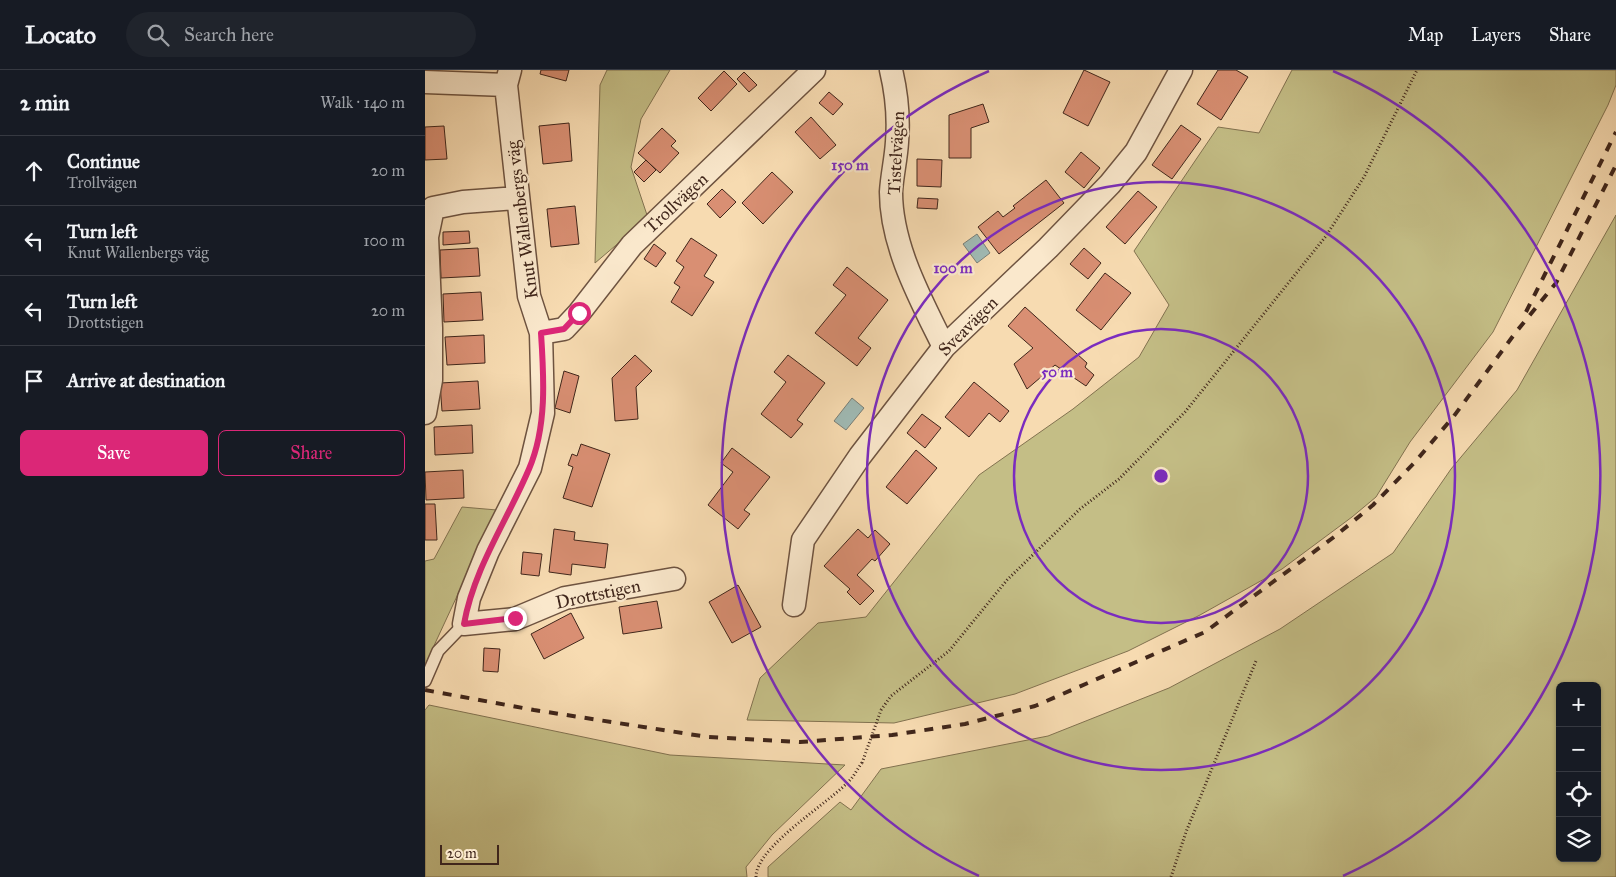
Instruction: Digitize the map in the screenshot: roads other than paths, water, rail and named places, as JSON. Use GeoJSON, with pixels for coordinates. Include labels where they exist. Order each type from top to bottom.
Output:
{"type":"FeatureCollection","features":[{"type":"Feature","properties":{"kind":"street","name":"Trollvägen"},"geometry":{"type":"LineString","coordinates":[[541,333],[564,329],[579,313],[632,245],[814,70]]}},
{"type":"Feature","properties":{"kind":"street","name":"Tistelvägen"},"geometry":{"type":"LineString","coordinates":[[891,70],[898,102],[897,142],[891,192],[896,229],[906,264],[943,347]]}},
{"type":"Feature","properties":{"kind":"street","name":"Sveavägen"},"geometry":{"type":"LineString","coordinates":[[794,604],[803,540],[860,456],[943,347],[1048,248],[1110,184],[1136,152],[1181,70]]}},
{"type":"Feature","properties":{"kind":"street","name":"Knut Wallenbergs väg"},"geometry":{"type":"LineString","coordinates":[[464,624],[469,598],[488,551],[530,468],[538,441],[543,413],[541,333],[529,296],[518,198],[508,78]]}},
{"type":"Feature","properties":{"kind":"street"},"geometry":{"type":"LineString","coordinates":[[425,82],[508,78]]}},
{"type":"Feature","properties":{"kind":"street"},"geometry":{"type":"LineString","coordinates":[[425,413],[431,380],[427,237],[433,208],[463,202],[518,198]]}},
{"type":"Feature","properties":{"kind":"street","name":"Drottstigen"},"geometry":{"type":"LineString","coordinates":[[464,624],[515,618],[565,598],[675,579]]}},
{"type":"Feature","properties":{"kind":"lane"},"geometry":{"type":"LineString","coordinates":[[425,681],[438,651],[464,624]]}},
{"type":"Feature","properties":{"kind":"water"},"geometry":{"type":"Polygon","coordinates":[[[977,234],[990,253],[977,263],[963,244],[977,234]]]}},
{"type":"Feature","properties":{"kind":"water"},"geometry":{"type":"Polygon","coordinates":[[[852,398],[864,408],[846,430],[834,421],[852,398]]]}},
{"type":"Feature","properties":{"kind":"railway"},"geometry":{"type":"LineString","coordinates":[[1526,312],[1616,132]]}},
{"type":"Feature","properties":{"kind":"railway"},"geometry":{"type":"LineString","coordinates":[[425,690],[534,710],[708,737],[800,742],[892,735],[965,724],[1035,706],[1205,632],[1334,537],[1373,505],[1415,462],[1454,416],[1516,332],[1556,283],[1616,165]]}}]}
